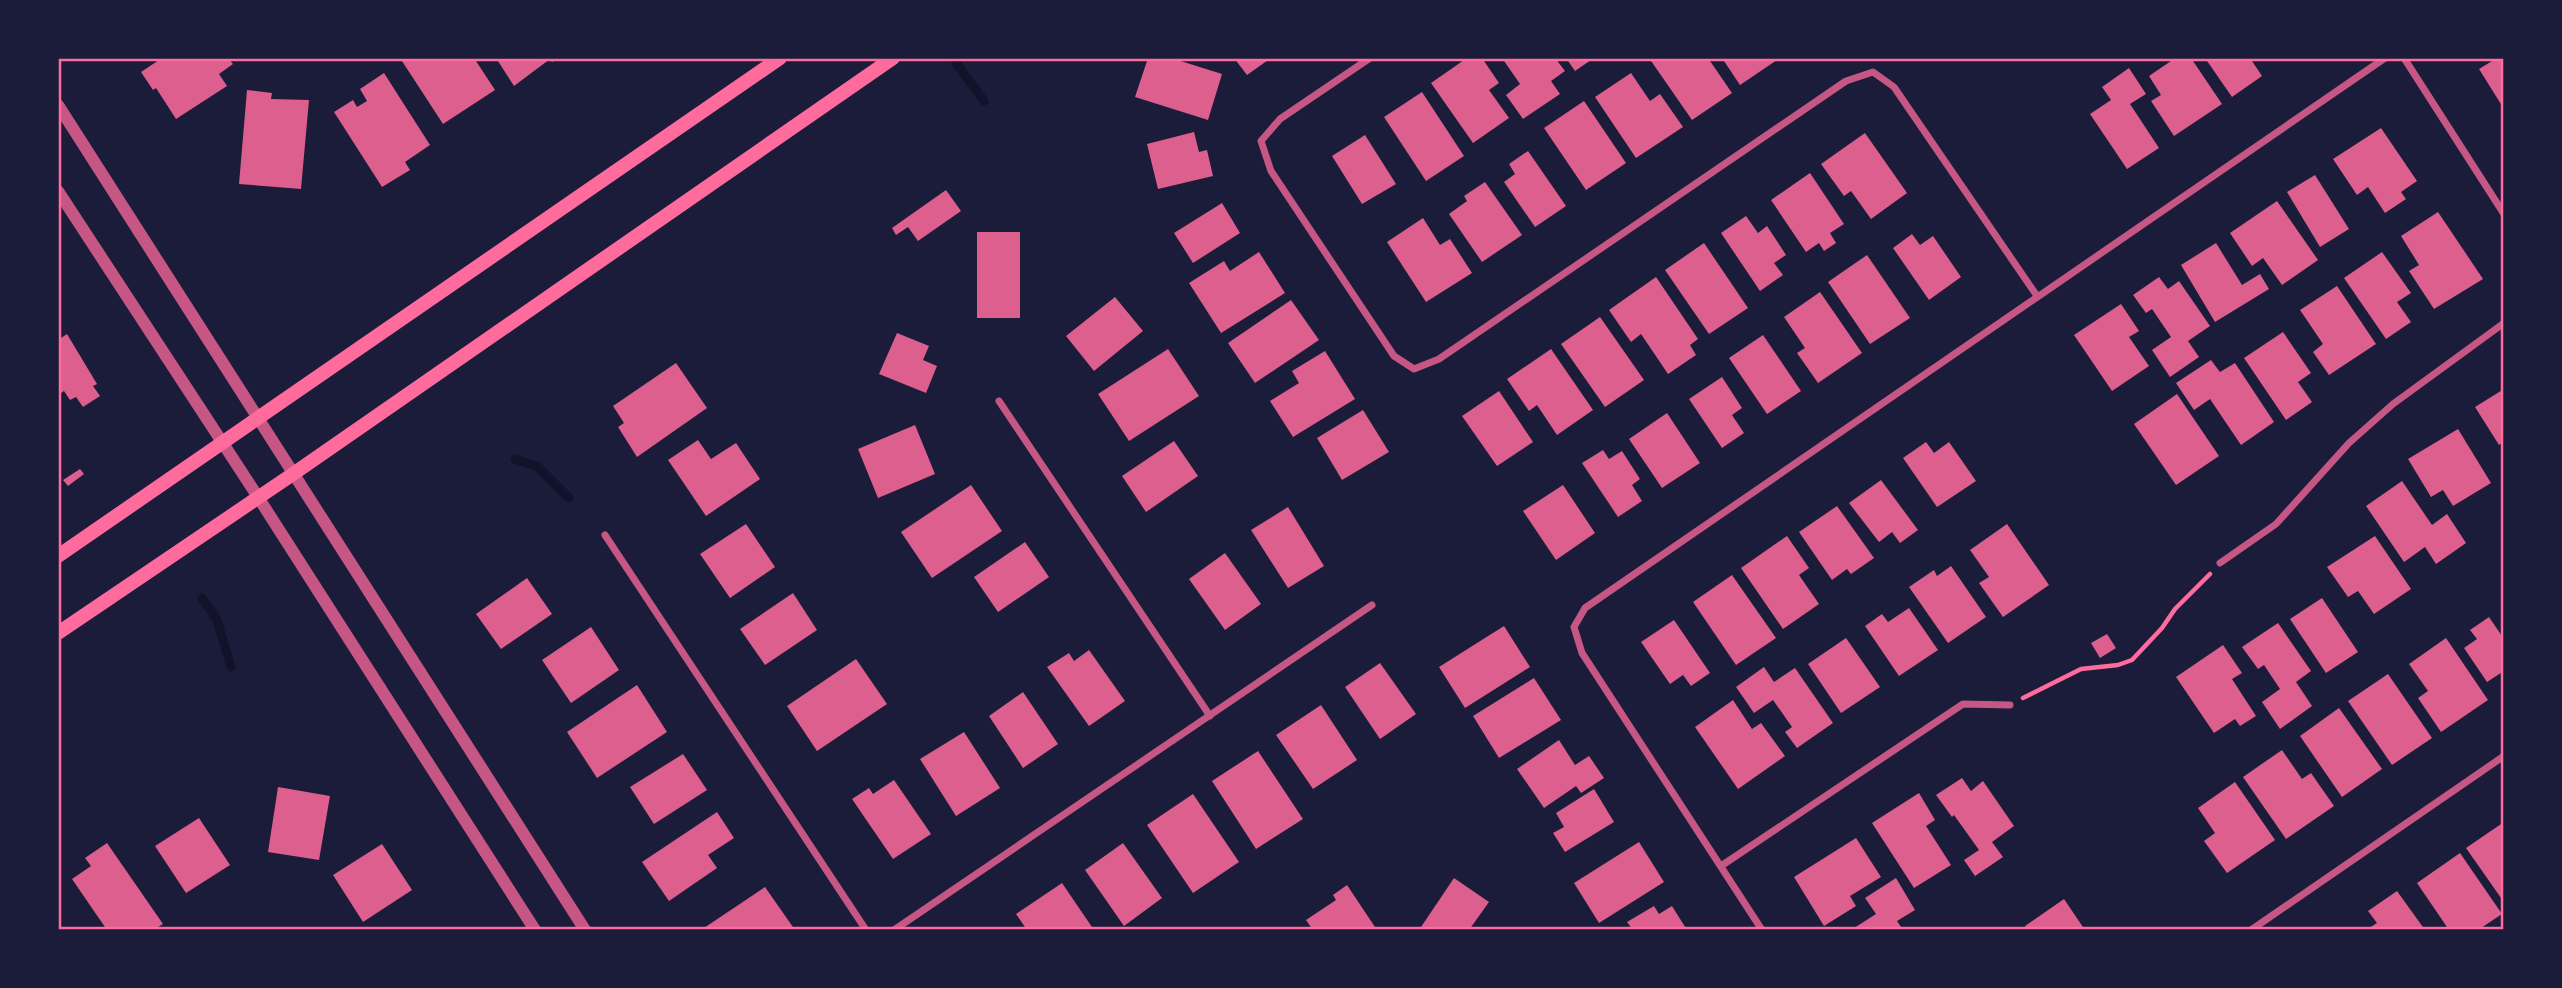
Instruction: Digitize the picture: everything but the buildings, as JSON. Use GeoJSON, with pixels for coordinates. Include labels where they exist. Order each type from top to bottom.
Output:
{"type":"FeatureCollection","features":[{"type":"Feature","properties":{"kind":"main road"},"geometry":{"type":"LineString","coordinates":[[58,556],[780,58]]}},
{"type":"Feature","properties":{"kind":"main road"},"geometry":{"type":"LineString","coordinates":[[58,633],[293,474],[893,58]]}},
{"type":"Feature","properties":{"kind":"street"},"geometry":{"type":"LineString","coordinates":[[1370,58],[1280,119],[1261,141],[1271,171],[1394,356],[1414,369],[1439,359],[1846,81],[1873,72],[1894,87],[2037,296]]}},
{"type":"Feature","properties":{"kind":"street"},"geometry":{"type":"LineString","coordinates":[[1762,930],[1581,653],[1574,627],[1585,608],[2385,58]]}},
{"type":"Feature","properties":{"kind":"street"},"geometry":{"type":"LineString","coordinates":[[2404,58],[2504,214]]}},
{"type":"Feature","properties":{"kind":"street"},"geometry":{"type":"LineString","coordinates":[[58,105],[585,930]]}},
{"type":"Feature","properties":{"kind":"street"},"geometry":{"type":"LineString","coordinates":[[58,191],[535,930]]}},
{"type":"Feature","properties":{"kind":"street"},"geometry":{"type":"LineString","coordinates":[[2220,563],[2276,524],[2349,443],[2393,404],[2504,323]]}},
{"type":"Feature","properties":{"kind":"street"},"geometry":{"type":"LineString","coordinates":[[999,401],[1210,716]]}},
{"type":"Feature","properties":{"kind":"street"},"geometry":{"type":"LineString","coordinates":[[606,535],[866,930]]}},
{"type":"Feature","properties":{"kind":"street"},"geometry":{"type":"LineString","coordinates":[[894,930],[1372,605]]}},
{"type":"Feature","properties":{"kind":"street"},"geometry":{"type":"LineString","coordinates":[[1721,866],[1963,704],[2010,705]]}},
{"type":"Feature","properties":{"kind":"street"},"geometry":{"type":"LineString","coordinates":[[2251,930],[2504,756]]}},
{"type":"Feature","properties":{"kind":"path"},"geometry":{"type":"LineString","coordinates":[[2010,705],[2081,669],[2118,665],[2132,660],[2162,628],[2175,609],[2220,563]]}},
{"type":"Feature","properties":{"kind":"waterway"},"geometry":{"type":"LineString","coordinates":[[956,63],[984,101]]}},
{"type":"Feature","properties":{"kind":"waterway"},"geometry":{"type":"LineString","coordinates":[[515,459],[538,467],[569,498]]}},
{"type":"Feature","properties":{"kind":"waterway"},"geometry":{"type":"LineString","coordinates":[[202,598],[217,620],[231,667]]}}]}
